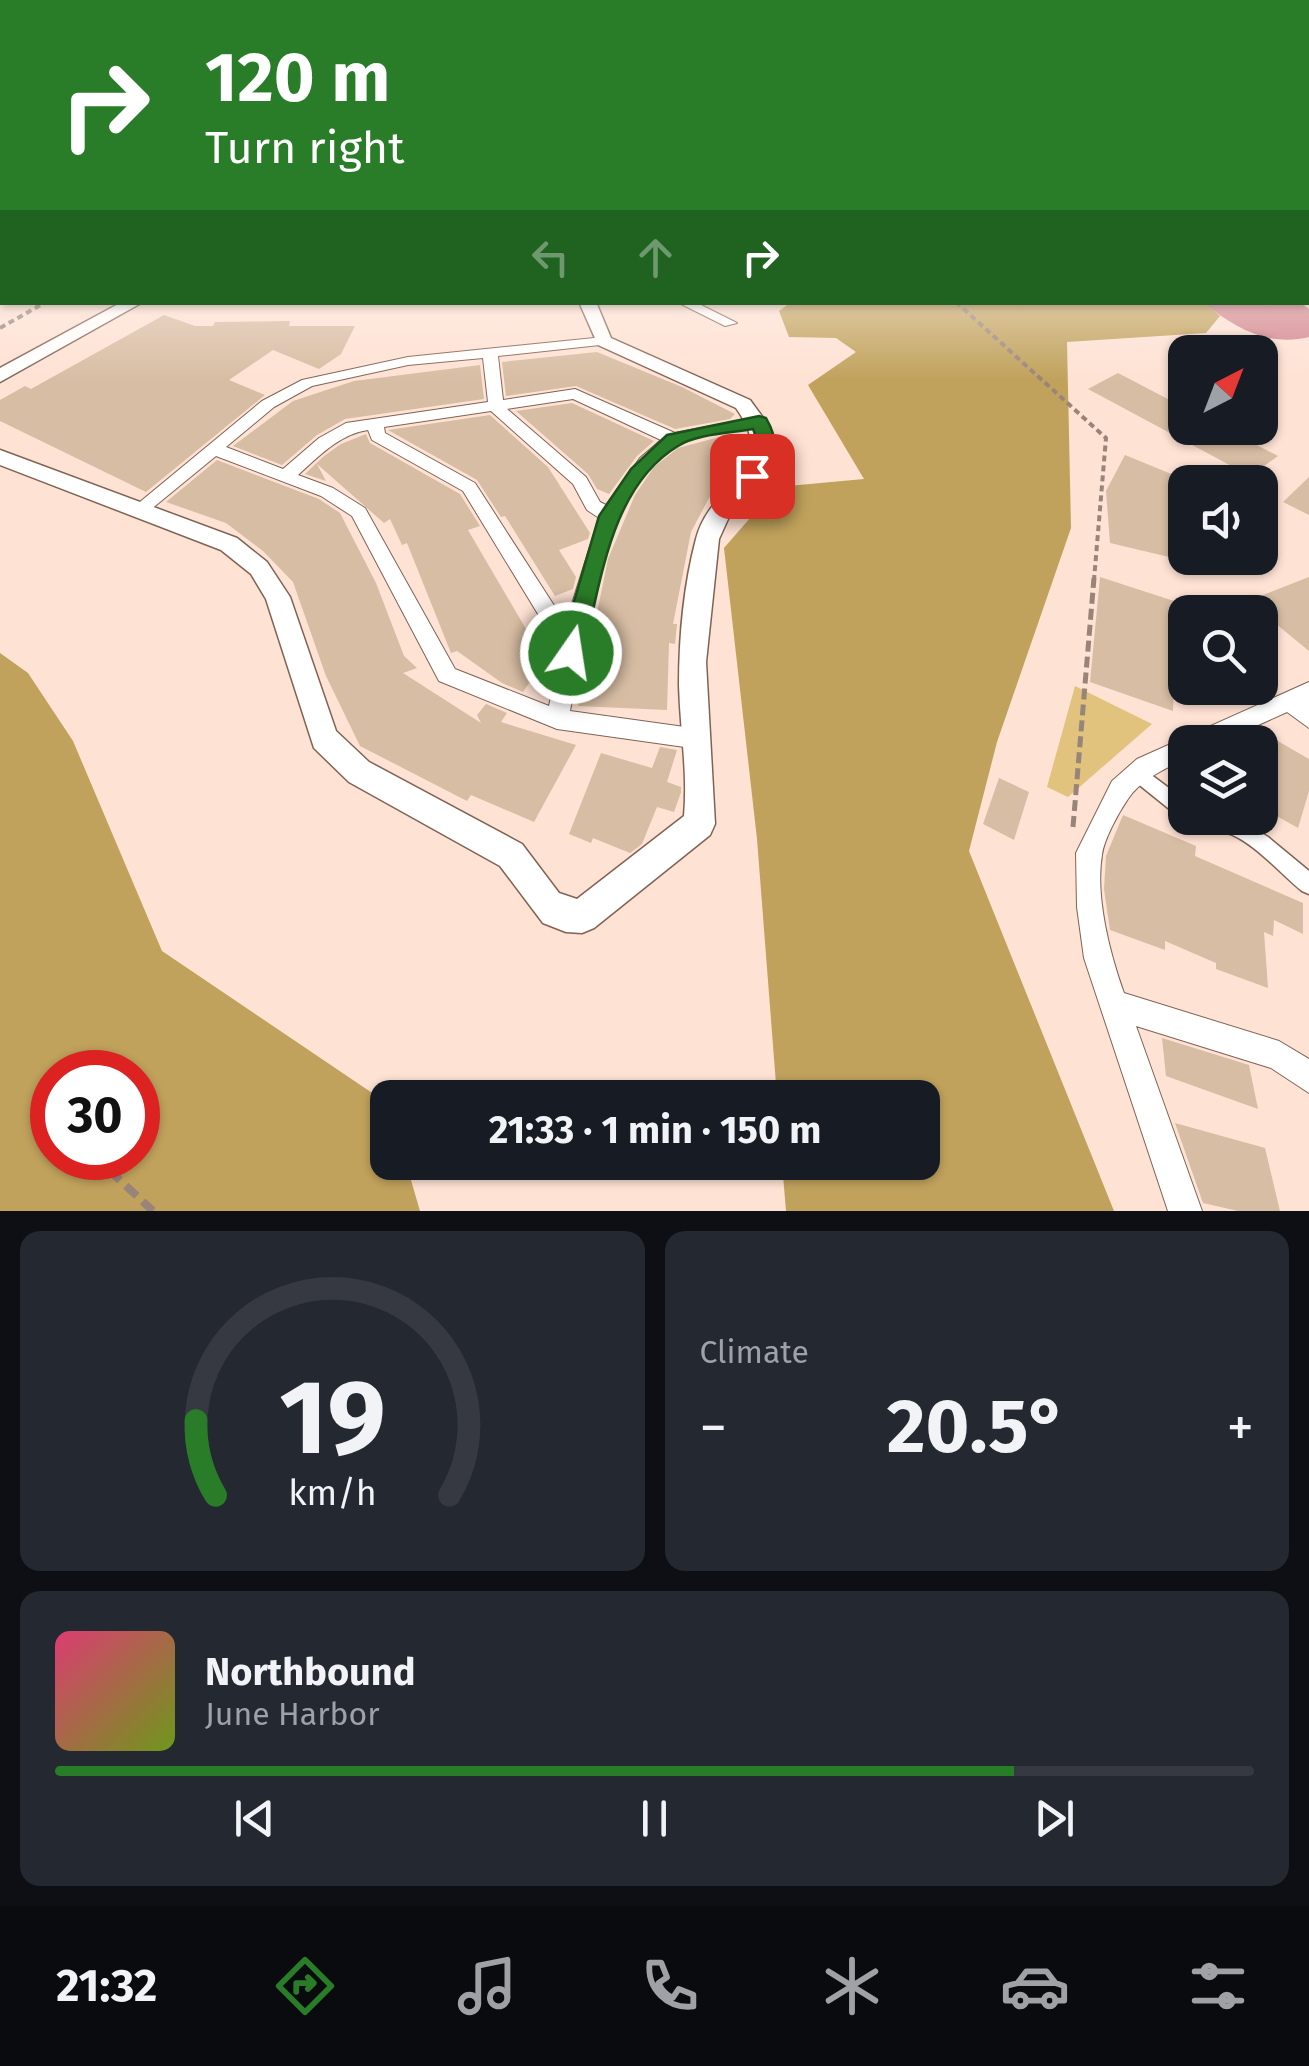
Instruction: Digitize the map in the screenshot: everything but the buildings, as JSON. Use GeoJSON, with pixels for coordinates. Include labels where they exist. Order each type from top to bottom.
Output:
{"type":"FeatureCollection","features":[{"type":"Feature","properties":{"kind":"street"},"geometry":{"type":"LineString","coordinates":[[0,376],[130,305]]}},
{"type":"Feature","properties":{"kind":"street"},"geometry":{"type":"LineString","coordinates":[[589,305],[604,342]]}},
{"type":"Feature","properties":{"kind":"street"},"geometry":{"type":"LineString","coordinates":[[691,305],[730,323]]}},
{"type":"Feature","properties":{"kind":"street"},"geometry":{"type":"LineString","coordinates":[[0,457],[138,511],[229,544],[259,568],[278,596],[324,738],[359,772],[511,855],[529,871],[542,902],[562,917],[582,916],[610,898],[699,824],[702,793],[693,662],[708,533],[722,508],[764,459],[768,441],[759,422],[743,404],[604,342],[408,361],[308,382],[268,404],[138,511]]}},
{"type":"Feature","properties":{"kind":"street"},"geometry":{"type":"LineString","coordinates":[[490,354],[496,407],[580,481],[593,506],[609,516]]}},
{"type":"Feature","properties":{"kind":"street"},"geometry":{"type":"LineString","coordinates":[[288,475],[325,442],[352,427],[575,394],[674,439]]}},
{"type":"Feature","properties":{"kind":"street"},"geometry":{"type":"LineString","coordinates":[[374,422],[378,436],[469,487],[548,612],[578,620]]}},
{"type":"Feature","properties":{"kind":"street"},"geometry":{"type":"LineString","coordinates":[[557,719],[578,620],[609,516],[638,474],[674,439],[759,422]]}},
{"type":"Feature","properties":{"kind":"street"},"geometry":{"type":"LineString","coordinates":[[214,449],[288,475],[359,512],[447,675],[557,719],[698,739]]}},
{"type":"Feature","properties":{"kind":"street"},"geometry":{"type":"LineString","coordinates":[[1235,725],[1299,695],[1309,718]]}},
{"type":"Feature","properties":{"kind":"street"},"geometry":{"type":"LineString","coordinates":[[1168,757],[1138,773],[1120,789],[1089,853],[1090,907],[1098,958],[1184,1211]]}},
{"type":"Feature","properties":{"kind":"street"},"geometry":{"type":"LineString","coordinates":[[1138,773],[1168,798]]}},
{"type":"Feature","properties":{"kind":"street"},"geometry":{"type":"LineString","coordinates":[[1248,835],[1309,884]]}},
{"type":"Feature","properties":{"kind":"street"},"geometry":{"type":"LineString","coordinates":[[1113,1004],[1279,1056],[1307,1069]]}},
{"type":"Feature","properties":{"kind":"path"},"geometry":{"type":"LineString","coordinates":[[0,328],[41,305]]}},
{"type":"Feature","properties":{"kind":"path"},"geometry":{"type":"LineString","coordinates":[[959,305],[1106,438],[1072,842]]}},
{"type":"Feature","properties":{"kind":"path"},"geometry":{"type":"LineString","coordinates":[[120,1180],[153,1211]]}},
{"type":"Feature","properties":{"kind":"shaded area"},"geometry":{"type":"Polygon","coordinates":[[[787,305],[1207,305],[1220,316],[1206,333],[1067,342],[1071,528],[997,742],[969,851],[1114,1211],[786,1211],[783,1180],[940,1180],[940,1080],[776,1080],[757,839],[724,548],[777,487],[864,479],[808,385],[856,352],[836,338],[789,337],[779,311],[787,305]]]}},
{"type":"Feature","properties":{"kind":"shaded area"},"geometry":{"type":"Polygon","coordinates":[[[1207,305],[1304,305],[1309,309],[1309,337],[1280,339],[1278,335],[1253,333],[1207,305]]]}},
{"type":"Feature","properties":{"kind":"shaded area"},"geometry":{"type":"Polygon","coordinates":[[[0,653],[28,673],[73,741],[162,951],[370,1092],[370,1180],[411,1180],[420,1211],[0,1211],[0,653]]]}},
{"type":"Feature","properties":{"kind":"shaded area"},"geometry":{"type":"Polygon","coordinates":[[[1075,686],[1152,724],[1068,797],[1047,787],[1075,686]]]}},
{"type":"Feature","properties":{"kind":"route"},"geometry":{"type":"LineString","coordinates":[[571,653],[609,516],[638,474],[659,452],[674,439],[759,422],[768,441],[764,459],[752,476]]}}]}
